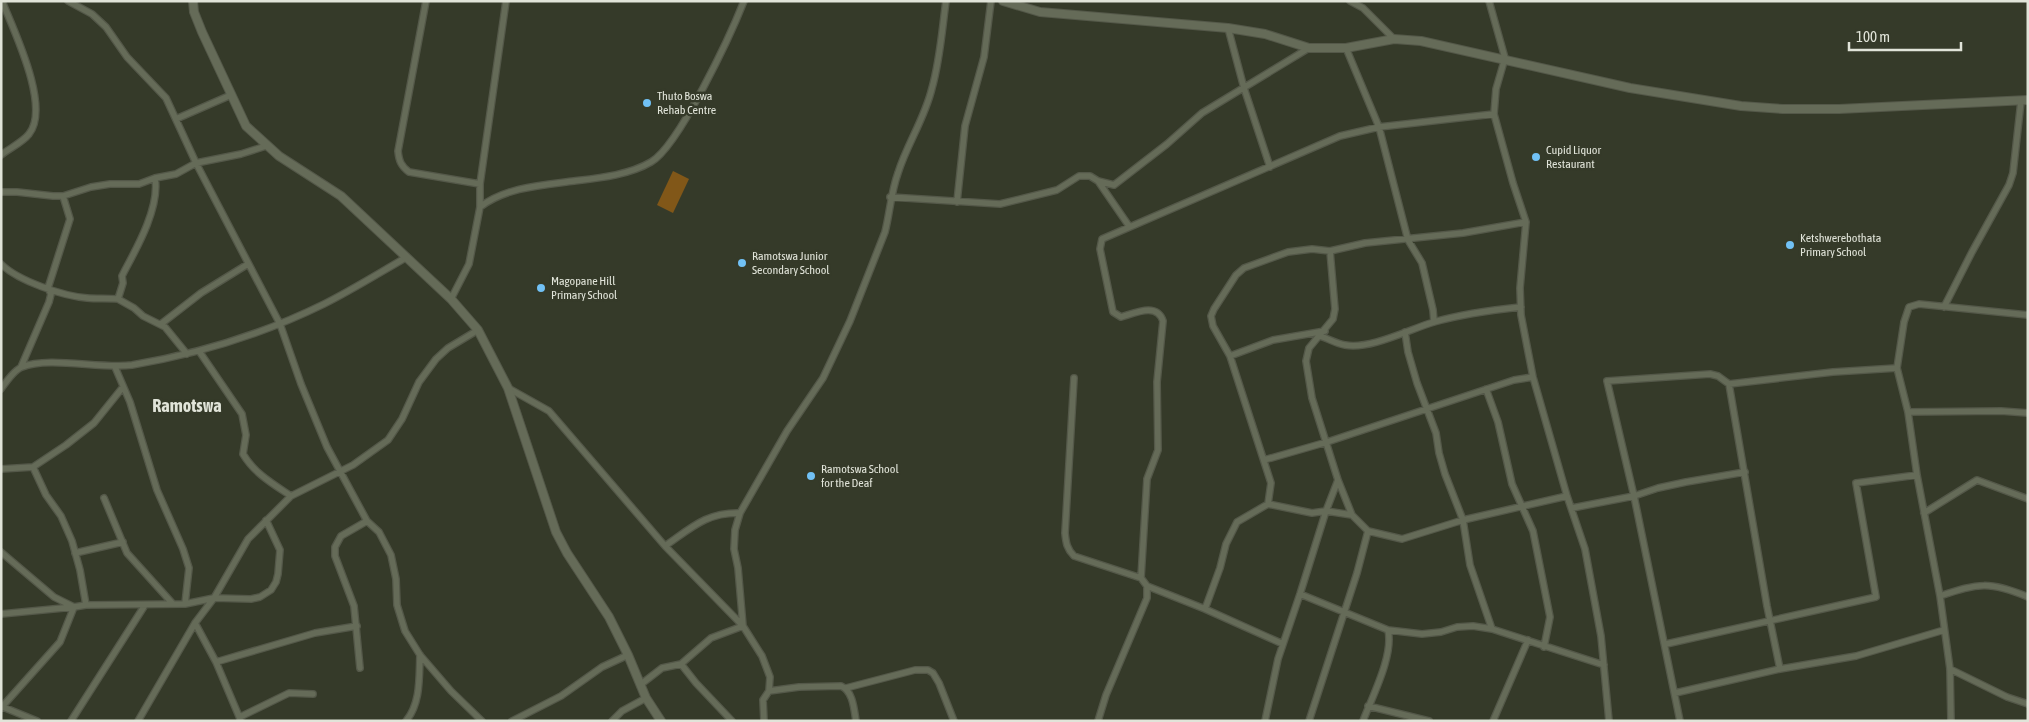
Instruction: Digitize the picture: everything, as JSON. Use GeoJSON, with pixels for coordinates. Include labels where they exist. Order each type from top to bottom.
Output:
{"type":"FeatureCollection","features":[{"type":"Feature","properties":{"kind":"street"},"geometry":{"type":"LineString","coordinates":[[1,154],[29,135],[37,120],[34,88],[2,1]]}},
{"type":"Feature","properties":{"kind":"street"},"geometry":{"type":"LineString","coordinates":[[68,1],[92,14],[106,26],[127,57],[166,98],[196,163],[280,324],[301,384],[327,447],[367,521],[379,532],[391,555],[396,579],[398,604],[405,631],[420,655],[451,691],[482,721]]}},
{"type":"Feature","properties":{"kind":"street"},"geometry":{"type":"LineString","coordinates":[[193,1],[194,12],[202,32],[246,126],[266,146],[302,172],[341,196],[451,299],[478,330],[508,388],[556,532],[609,617],[646,698],[661,721]]}},
{"type":"Feature","properties":{"kind":"street"},"geometry":{"type":"LineString","coordinates":[[426,1],[398,151],[401,167],[408,172],[480,184]]}},
{"type":"Feature","properties":{"kind":"street"},"geometry":{"type":"LineString","coordinates":[[451,299],[469,264],[480,207],[480,184],[506,1]]}},
{"type":"Feature","properties":{"kind":"street"},"geometry":{"type":"LineString","coordinates":[[480,207],[491,199],[503,194],[602,178],[652,162],[673,139],[685,119],[744,1]]}},
{"type":"Feature","properties":{"kind":"street"},"geometry":{"type":"LineString","coordinates":[[743,626],[738,568],[734,549],[735,530],[740,513],[787,431],[823,378],[850,320],[885,232],[889,218],[890,197],[898,170],[918,130],[932,88],[946,1]]}},
{"type":"Feature","properties":{"kind":"street"},"geometry":{"type":"LineString","coordinates":[[957,202],[965,126],[984,57],[991,1]]}},
{"type":"Feature","properties":{"kind":"street"},"geometry":{"type":"LineString","coordinates":[[1003,1],[1040,12],[1228,28],[1265,34],[1309,48],[1346,48],[1394,39],[1421,40],[1630,88],[1742,106],[1783,109],[1839,109],[2024,100],[2013,173],[2009,185],[1944,307]]}},
{"type":"Feature","properties":{"kind":"street"},"geometry":{"type":"LineString","coordinates":[[1350,1],[1363,8],[1394,39]]}},
{"type":"Feature","properties":{"kind":"street"},"geometry":{"type":"LineString","coordinates":[[1489,1],[1506,58],[1496,89],[1494,114],[1515,192],[1526,222],[1520,288],[1521,307],[1533,377],[1567,496],[1585,549],[1593,586],[1604,665],[1609,721]]}},
{"type":"Feature","properties":{"kind":"street"},"geometry":{"type":"LineString","coordinates":[[1228,28],[1244,88],[1270,167]]}},
{"type":"Feature","properties":{"kind":"street"},"geometry":{"type":"LineString","coordinates":[[890,197],[1000,204],[1057,190],[1079,176],[1090,176],[1098,181],[1109,184],[1117,183],[1202,113],[1309,48]]}},
{"type":"Feature","properties":{"kind":"street"},"geometry":{"type":"LineString","coordinates":[[1346,48],[1379,127],[1408,240],[1422,263],[1434,322]]}},
{"type":"Feature","properties":{"kind":"street"},"geometry":{"type":"LineString","coordinates":[[176,119],[231,95]]}},
{"type":"Feature","properties":{"kind":"street"},"geometry":{"type":"LineString","coordinates":[[1141,578],[1147,479],[1158,450],[1157,382],[1163,321],[1158,312],[1151,310],[1121,317],[1113,312],[1100,242],[1105,236],[1340,136],[1379,127],[1494,114]]}},
{"type":"Feature","properties":{"kind":"street"},"geometry":{"type":"LineString","coordinates":[[1,192],[63,196],[91,187],[140,184],[155,178],[176,174],[196,163],[241,154],[266,146]]}},
{"type":"Feature","properties":{"kind":"street"},"geometry":{"type":"LineString","coordinates":[[118,299],[123,283],[122,276],[144,232],[152,210],[157,188],[155,178]]}},
{"type":"Feature","properties":{"kind":"street"},"geometry":{"type":"LineString","coordinates":[[1098,181],[1129,226]]}},
{"type":"Feature","properties":{"kind":"street"},"geometry":{"type":"LineString","coordinates":[[1,389],[21,367],[49,302],[51,294],[48,288],[70,219],[63,196]]}},
{"type":"Feature","properties":{"kind":"street"},"geometry":{"type":"LineString","coordinates":[[1268,504],[1271,483],[1230,356],[1213,326],[1211,316],[1236,275],[1244,268],[1288,252],[1312,249],[1330,251],[1365,243],[1463,233],[1526,222]]}},
{"type":"Feature","properties":{"kind":"street"},"geometry":{"type":"LineString","coordinates":[[1330,251],[1335,309],[1332,319],[1325,330],[1309,348],[1306,361],[1312,398],[1338,480],[1352,515],[1368,531],[1402,539],[1463,520],[1567,496]]}},
{"type":"Feature","properties":{"kind":"street"},"geometry":{"type":"LineString","coordinates":[[21,367],[68,363],[115,367],[199,351],[280,324],[324,304],[406,257]]}},
{"type":"Feature","properties":{"kind":"street"},"geometry":{"type":"LineString","coordinates":[[1,264],[16,276],[48,288],[86,298],[118,299],[134,308],[143,316],[161,324],[187,354]]}},
{"type":"Feature","properties":{"kind":"street"},"geometry":{"type":"LineString","coordinates":[[161,324],[201,293],[248,264]]}},
{"type":"Feature","properties":{"kind":"street"},"geometry":{"type":"LineString","coordinates":[[1951,721],[1950,669],[1940,596],[1917,475],[1908,412],[1897,368],[1904,322],[1909,307],[1919,304],[2028,315]]}},
{"type":"Feature","properties":{"kind":"street"},"geometry":{"type":"LineString","coordinates":[[1320,336],[1345,345],[1357,345],[1434,322],[1482,311],[1521,307]]}},
{"type":"Feature","properties":{"kind":"street"},"geometry":{"type":"LineString","coordinates":[[138,721],[195,623],[214,598],[248,539],[291,496],[340,472],[388,440],[402,419],[419,382],[436,359],[448,348],[478,330]]}},
{"type":"Feature","properties":{"kind":"street"},"geometry":{"type":"LineString","coordinates":[[1230,356],[1273,340],[1325,330]]}},
{"type":"Feature","properties":{"kind":"street"},"geometry":{"type":"LineString","coordinates":[[1405,332],[1408,352],[1417,383],[1436,433],[1438,453],[1463,520],[1470,564],[1492,629]]}},
{"type":"Feature","properties":{"kind":"street"},"geometry":{"type":"LineString","coordinates":[[199,351],[242,414],[246,435],[243,454],[248,463],[268,481],[291,496]]}},
{"type":"Feature","properties":{"kind":"street"},"geometry":{"type":"LineString","coordinates":[[115,367],[130,402],[157,490],[183,549],[189,568],[185,604]]}},
{"type":"Feature","properties":{"kind":"street"},"geometry":{"type":"LineString","coordinates":[[1680,721],[1666,644],[1607,381],[1710,374],[1718,376],[1729,384],[1833,372],[1897,368]]}},
{"type":"Feature","properties":{"kind":"street"},"geometry":{"type":"LineString","coordinates":[[1264,460],[1459,400],[1514,380],[1533,377]]}},
{"type":"Feature","properties":{"kind":"street"},"geometry":{"type":"LineString","coordinates":[[1074,378],[1066,544],[1074,556],[1141,578],[1147,586],[1205,609],[1283,644]]}},
{"type":"Feature","properties":{"kind":"street"},"geometry":{"type":"LineString","coordinates":[[1729,384],[1739,449],[1745,472],[1780,669]]}},
{"type":"Feature","properties":{"kind":"street"},"geometry":{"type":"LineString","coordinates":[[1,469],[33,467],[66,445],[94,423],[123,387]]}},
{"type":"Feature","properties":{"kind":"street"},"geometry":{"type":"LineString","coordinates":[[508,388],[549,411],[665,546],[743,626],[762,656],[770,677],[769,691],[763,700],[764,721]]}},
{"type":"Feature","properties":{"kind":"street"},"geometry":{"type":"LineString","coordinates":[[1486,389],[1498,422],[1512,484],[1533,531],[1550,617],[1544,646]]}},
{"type":"Feature","properties":{"kind":"street"},"geometry":{"type":"LineString","coordinates":[[1908,412],[2001,411],[2028,413]]}},
{"type":"Feature","properties":{"kind":"street"},"geometry":{"type":"LineString","coordinates":[[33,467],[46,495],[62,516],[80,570],[86,605]]}},
{"type":"Feature","properties":{"kind":"street"},"geometry":{"type":"LineString","coordinates":[[1572,508],[1634,496],[1686,482],[1745,472]]}},
{"type":"Feature","properties":{"kind":"street"},"geometry":{"type":"LineString","coordinates":[[1666,644],[1876,597],[1856,483],[1917,475]]}},
{"type":"Feature","properties":{"kind":"street"},"geometry":{"type":"LineString","coordinates":[[1265,721],[1283,644],[1326,511],[1338,480]]}},
{"type":"Feature","properties":{"kind":"street"},"geometry":{"type":"LineString","coordinates":[[1924,513],[1977,480],[2028,499]]}},
{"type":"Feature","properties":{"kind":"street"},"geometry":{"type":"LineString","coordinates":[[104,498],[131,559],[173,604]]}},
{"type":"Feature","properties":{"kind":"street"},"geometry":{"type":"LineString","coordinates":[[1205,609],[1220,568],[1226,544],[1237,522],[1268,504],[1312,513],[1326,511],[1352,515]]}},
{"type":"Feature","properties":{"kind":"street"},"geometry":{"type":"LineString","coordinates":[[665,546],[706,518],[726,513],[740,513]]}},
{"type":"Feature","properties":{"kind":"street"},"geometry":{"type":"LineString","coordinates":[[1,614],[86,605],[185,604],[214,598],[251,600],[260,597],[271,590],[276,582],[280,550],[266,520]]}},
{"type":"Feature","properties":{"kind":"street"},"geometry":{"type":"LineString","coordinates":[[360,668],[354,606],[335,556],[334,547],[341,536],[367,521]]}},
{"type":"Feature","properties":{"kind":"street"},"geometry":{"type":"LineString","coordinates":[[1309,721],[1358,573],[1368,531]]}},
{"type":"Feature","properties":{"kind":"street"},"geometry":{"type":"LineString","coordinates":[[75,553],[123,542]]}},
{"type":"Feature","properties":{"kind":"street"},"geometry":{"type":"LineString","coordinates":[[1,552],[54,597],[74,607]]}},
{"type":"Feature","properties":{"kind":"street"},"geometry":{"type":"LineString","coordinates":[[1940,596],[1980,584],[2004,587],[2028,597]]}},
{"type":"Feature","properties":{"kind":"street"},"geometry":{"type":"LineString","coordinates":[[1098,721],[1106,694],[1147,598],[1147,586]]}},
{"type":"Feature","properties":{"kind":"street"},"geometry":{"type":"LineString","coordinates":[[1300,594],[1388,630],[1422,634],[1441,632],[1457,627],[1473,626],[1492,629],[1604,665]]}},
{"type":"Feature","properties":{"kind":"street"},"geometry":{"type":"LineString","coordinates":[[71,721],[145,604]]}},
{"type":"Feature","properties":{"kind":"street"},"geometry":{"type":"LineString","coordinates":[[37,721],[2,707],[60,642],[74,607]]}},
{"type":"Feature","properties":{"kind":"street"},"geometry":{"type":"LineString","coordinates":[[195,623],[216,662],[240,719],[289,693],[314,694]]}},
{"type":"Feature","properties":{"kind":"street"},"geometry":{"type":"LineString","coordinates":[[216,662],[315,634],[357,626]]}},
{"type":"Feature","properties":{"kind":"street"},"geometry":{"type":"LineString","coordinates":[[640,685],[662,668],[681,664],[711,638],[743,626]]}},
{"type":"Feature","properties":{"kind":"street"},"geometry":{"type":"LineString","coordinates":[[1363,721],[1383,669],[1390,638],[1388,630]]}},
{"type":"Feature","properties":{"kind":"street"},"geometry":{"type":"LineString","coordinates":[[1675,693],[1780,669],[1856,656],[1944,630]]}},
{"type":"Feature","properties":{"kind":"street"},"geometry":{"type":"LineString","coordinates":[[1493,721],[1528,640]]}},
{"type":"Feature","properties":{"kind":"street"},"geometry":{"type":"LineString","coordinates":[[406,721],[416,700],[420,655]]}},
{"type":"Feature","properties":{"kind":"street"},"geometry":{"type":"LineString","coordinates":[[512,721],[561,696],[602,667],[628,655]]}},
{"type":"Feature","properties":{"kind":"street"},"geometry":{"type":"LineString","coordinates":[[681,664],[732,721]]}},
{"type":"Feature","properties":{"kind":"street"},"geometry":{"type":"LineString","coordinates":[[1950,669],[2028,704]]}},
{"type":"Feature","properties":{"kind":"street"},"geometry":{"type":"LineString","coordinates":[[769,691],[841,686],[846,688],[915,670],[928,670],[933,673],[939,683],[954,721]]}},
{"type":"Feature","properties":{"kind":"street"},"geometry":{"type":"LineString","coordinates":[[846,688],[850,694],[856,721]]}},
{"type":"Feature","properties":{"kind":"street"},"geometry":{"type":"LineString","coordinates":[[612,721],[622,711],[646,698]]}},
{"type":"Feature","properties":{"kind":"street"},"geometry":{"type":"LineString","coordinates":[[1368,706],[1429,721]]}},
{"type":"Feature","properties":{"kind":"street"},"geometry":{"type":"LineString","coordinates":[[1604,721],[1608,706]]}},
{"type":"Feature","properties":{"kind":"shaded area"},"geometry":{"type":"Polygon","coordinates":[[[673,171],[689,179],[673,213],[657,205],[673,171]]]}},
{"type":"Feature","properties":{"kind":"place","name":"Thuto Boswa Rehab Centre"},"geometry":{"type":"Point","coordinates":[647,103]}},
{"type":"Feature","properties":{"kind":"place","name":"Cupid Liquor Restaurant"},"geometry":{"type":"Point","coordinates":[1536,157]}},
{"type":"Feature","properties":{"kind":"place","name":"Ketshwerebothata Primary School"},"geometry":{"type":"Point","coordinates":[1790,245]}},
{"type":"Feature","properties":{"kind":"place","name":"Ramotswa Junior Secondary School"},"geometry":{"type":"Point","coordinates":[742,263]}},
{"type":"Feature","properties":{"kind":"place","name":"Magopane Hill Primary School"},"geometry":{"type":"Point","coordinates":[541,288]}},
{"type":"Feature","properties":{"kind":"place","name":"Ramotswa School for the Deaf"},"geometry":{"type":"Point","coordinates":[811,476]}},
{"type":"Feature","properties":{"kind":"district","name":"Ramotswa"},"geometry":{"type":"Point","coordinates":[187,406]}}]}
